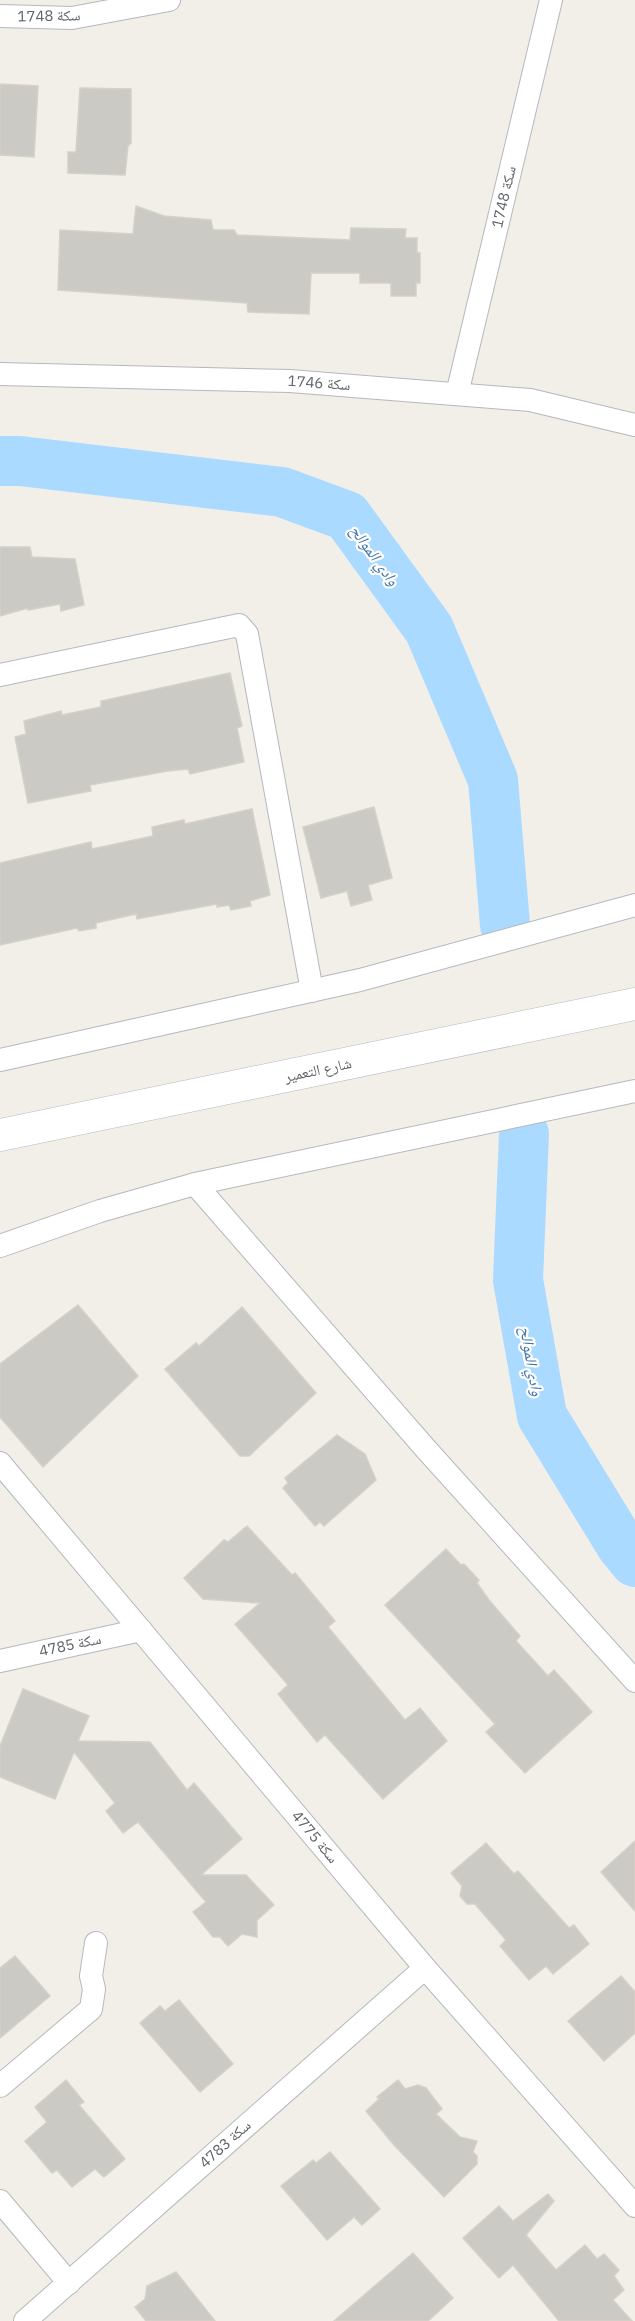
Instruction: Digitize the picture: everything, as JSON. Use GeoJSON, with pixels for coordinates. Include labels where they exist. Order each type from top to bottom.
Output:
{"type":"FeatureCollection","features":[{"type":"Feature","properties":{"kind":"main road","name":"شارع التعمير"},"geometry":{"type":"LineString","coordinates":[[0,1136],[635,1004]]}},
{"type":"Feature","properties":{"kind":"street","name":"سكة 1748"},"geometry":{"type":"LineString","coordinates":[[0,16],[72,18],[169,0]]}},
{"type":"Feature","properties":{"kind":"street","name":"سكة 1748"},"geometry":{"type":"LineString","coordinates":[[457,394],[551,0]]}},
{"type":"Feature","properties":{"kind":"street","name":"سكة 1746"},"geometry":{"type":"LineString","coordinates":[[0,374],[290,381],[457,394],[530,400],[635,425]]}},
{"type":"Feature","properties":{"kind":"street"},"geometry":{"type":"LineString","coordinates":[[0,675],[239,625],[244,629],[312,991]]}},
{"type":"Feature","properties":{"kind":"street"},"geometry":{"type":"LineString","coordinates":[[0,1060],[360,980],[635,905]]}},
{"type":"Feature","properties":{"kind":"street"},"geometry":{"type":"LineString","coordinates":[[0,1246],[100,1211],[195,1184],[635,1091]]}},
{"type":"Feature","properties":{"kind":"street"},"geometry":{"type":"LineString","coordinates":[[195,1184],[425,1448],[635,1681]]}},
{"type":"Feature","properties":{"kind":"street","name":"سكة 4775"},"geometry":{"type":"LineString","coordinates":[[0,1463],[425,1968],[635,2206]]}},
{"type":"Feature","properties":{"kind":"street","name":"سكة 4785"},"geometry":{"type":"LineString","coordinates":[[0,1661],[141,1630]]}},
{"type":"Feature","properties":{"kind":"street"},"geometry":{"type":"LineString","coordinates":[[0,2086],[91,2009],[94,1989],[91,1976],[96,1943]]}},
{"type":"Feature","properties":{"kind":"street","name":"سكة 4783"},"geometry":{"type":"LineString","coordinates":[[26,2321],[425,1968]]}},
{"type":"Feature","properties":{"kind":"street"},"geometry":{"type":"LineString","coordinates":[[0,2201],[69,2283]]}},
{"type":"Feature","properties":{"kind":"building"},"geometry":{"type":"Polygon","coordinates":[[[0,84],[38,86],[34,157],[0,155],[0,84]]]}},
{"type":"Feature","properties":{"kind":"building"},"geometry":{"type":"Polygon","coordinates":[[[80,88],[131,89],[131,143],[128,146],[125,175],[68,173],[68,152],[76,152],[80,88]]]}},
{"type":"Feature","properties":{"kind":"building"},"geometry":{"type":"Polygon","coordinates":[[[136,206],[164,216],[211,220],[213,230],[234,230],[237,235],[350,240],[351,228],[406,229],[405,238],[417,238],[417,253],[420,253],[420,283],[416,283],[416,296],[391,296],[391,283],[360,283],[360,273],[311,273],[309,314],[248,312],[247,303],[58,290],[60,230],[133,234],[136,206]]]}},
{"type":"Feature","properties":{"kind":"building"},"geometry":{"type":"Polygon","coordinates":[[[0,547],[30,547],[32,557],[75,559],[84,605],[61,611],[60,604],[28,610],[28,608],[0,616],[0,547]]]}},
{"type":"Feature","properties":{"kind":"building"},"geometry":{"type":"Polygon","coordinates":[[[230,673],[242,726],[237,728],[244,762],[190,774],[188,769],[168,771],[90,785],[91,791],[28,803],[15,737],[26,734],[24,721],[61,711],[62,715],[101,707],[101,701],[230,673]]]}},
{"type":"Feature","properties":{"kind":"building"},"geometry":{"type":"Polygon","coordinates":[[[374,807],[392,878],[368,885],[372,900],[351,906],[347,891],[321,898],[303,827],[374,807]]]}},
{"type":"Feature","properties":{"kind":"building"},"geometry":{"type":"Polygon","coordinates":[[[252,809],[270,895],[250,901],[251,906],[231,910],[229,905],[217,907],[217,904],[137,919],[136,914],[96,923],[96,928],[79,931],[77,928],[0,945],[0,863],[91,842],[92,849],[153,836],[152,827],[184,820],[185,824],[252,809]]]}},
{"type":"Feature","properties":{"kind":"building"},"geometry":{"type":"Polygon","coordinates":[[[78,1305],[138,1376],[43,1467],[0,1417],[0,1364],[78,1305]]]}},
{"type":"Feature","properties":{"kind":"building"},"geometry":{"type":"Polygon","coordinates":[[[242,1307],[316,1393],[249,1456],[240,1456],[165,1369],[196,1343],[199,1346],[242,1307]]]}},
{"type":"Feature","properties":{"kind":"building"},"geometry":{"type":"Polygon","coordinates":[[[337,1435],[365,1454],[376,1480],[324,1526],[320,1522],[315,1526],[283,1488],[288,1483],[285,1478],[337,1435]]]}},
{"type":"Feature","properties":{"kind":"building"},"geometry":{"type":"Polygon","coordinates":[[[247,1526],[292,1575],[295,1573],[335,1621],[328,1627],[405,1720],[420,1708],[447,1741],[383,1799],[325,1735],[317,1742],[278,1694],[288,1685],[235,1624],[260,1603],[203,1599],[184,1578],[224,1540],[228,1542],[247,1526]]]}},
{"type":"Feature","properties":{"kind":"building"},"geometry":{"type":"Polygon","coordinates":[[[446,1549],[479,1580],[477,1583],[489,1600],[520,1636],[516,1641],[548,1676],[554,1670],[592,1712],[525,1773],[486,1732],[495,1724],[385,1605],[446,1549]]]}},
{"type":"Feature","properties":{"kind":"building"},"geometry":{"type":"Polygon","coordinates":[[[23,1689],[89,1716],[78,1741],[150,1742],[187,1790],[194,1783],[242,1839],[201,1875],[246,1875],[274,1905],[257,1920],[257,1937],[242,1934],[228,1946],[220,1937],[213,1937],[193,1912],[206,1902],[138,1822],[123,1833],[106,1811],[115,1803],[74,1752],[55,1799],[0,1777],[0,1746],[23,1689]]]}},
{"type":"Feature","properties":{"kind":"building"},"geometry":{"type":"Polygon","coordinates":[[[635,1841],[635,1911],[601,1872],[635,1841]]]}},
{"type":"Feature","properties":{"kind":"building"},"geometry":{"type":"Polygon","coordinates":[[[486,1843],[514,1874],[518,1871],[569,1928],[574,1925],[589,1944],[553,1974],[546,1966],[529,1980],[500,1946],[506,1940],[475,1904],[467,1904],[460,1896],[462,1886],[451,1873],[486,1843]]]}},
{"type":"Feature","properties":{"kind":"building"},"geometry":{"type":"Polygon","coordinates":[[[15,1956],[50,1996],[0,2038],[0,1968],[15,1956]]]}},
{"type":"Feature","properties":{"kind":"building"},"geometry":{"type":"Polygon","coordinates":[[[621,1976],[635,1992],[635,2033],[604,2061],[568,2021],[621,1976]]]}},
{"type":"Feature","properties":{"kind":"building"},"geometry":{"type":"Polygon","coordinates":[[[179,2000],[233,2064],[200,2092],[140,2023],[160,2006],[165,2011],[179,2000]]]}},
{"type":"Feature","properties":{"kind":"building"},"geometry":{"type":"Polygon","coordinates":[[[66,2080],[84,2102],[79,2105],[125,2159],[104,2177],[95,2169],[72,2187],[57,2170],[52,2173],[25,2141],[47,2122],[35,2107],[66,2080]]]}},
{"type":"Feature","properties":{"kind":"building"},"geometry":{"type":"Polygon","coordinates":[[[398,2080],[405,2089],[418,2085],[426,2088],[442,2109],[436,2114],[460,2137],[477,2141],[473,2152],[477,2156],[477,2164],[444,2197],[394,2145],[366,2111],[379,2099],[377,2097],[398,2080]]]}},
{"type":"Feature","properties":{"kind":"building"},"geometry":{"type":"Polygon","coordinates":[[[330,2152],[380,2209],[362,2225],[354,2217],[327,2240],[281,2186],[313,2160],[316,2163],[330,2152]]]}},
{"type":"Feature","properties":{"kind":"building"},"geometry":{"type":"Polygon","coordinates":[[[548,2194],[554,2201],[526,2235],[556,2270],[585,2245],[597,2259],[604,2254],[619,2270],[614,2276],[624,2290],[613,2300],[632,2321],[559,2321],[513,2265],[499,2278],[463,2238],[499,2206],[513,2221],[548,2194]]]}},
{"type":"Feature","properties":{"kind":"building"},"geometry":{"type":"Polygon","coordinates":[[[413,2253],[453,2298],[428,2321],[334,2321],[413,2253]]]}},
{"type":"Feature","properties":{"kind":"building"},"geometry":{"type":"Polygon","coordinates":[[[176,2272],[215,2321],[146,2321],[135,2307],[145,2299],[147,2286],[176,2272]]]}},
{"type":"Feature","properties":{"kind":"waterway","name":"وادي الموالح"},"geometry":{"type":"LineString","coordinates":[[0,461],[20,461],[282,492],[347,516],[429,629],[493,780],[505,925]]}},
{"type":"Feature","properties":{"kind":"waterway","name":"وادي الموالح"},"geometry":{"type":"LineString","coordinates":[[524,1134],[518,1280],[542,1416],[621,1545],[635,1562]]}}]}
